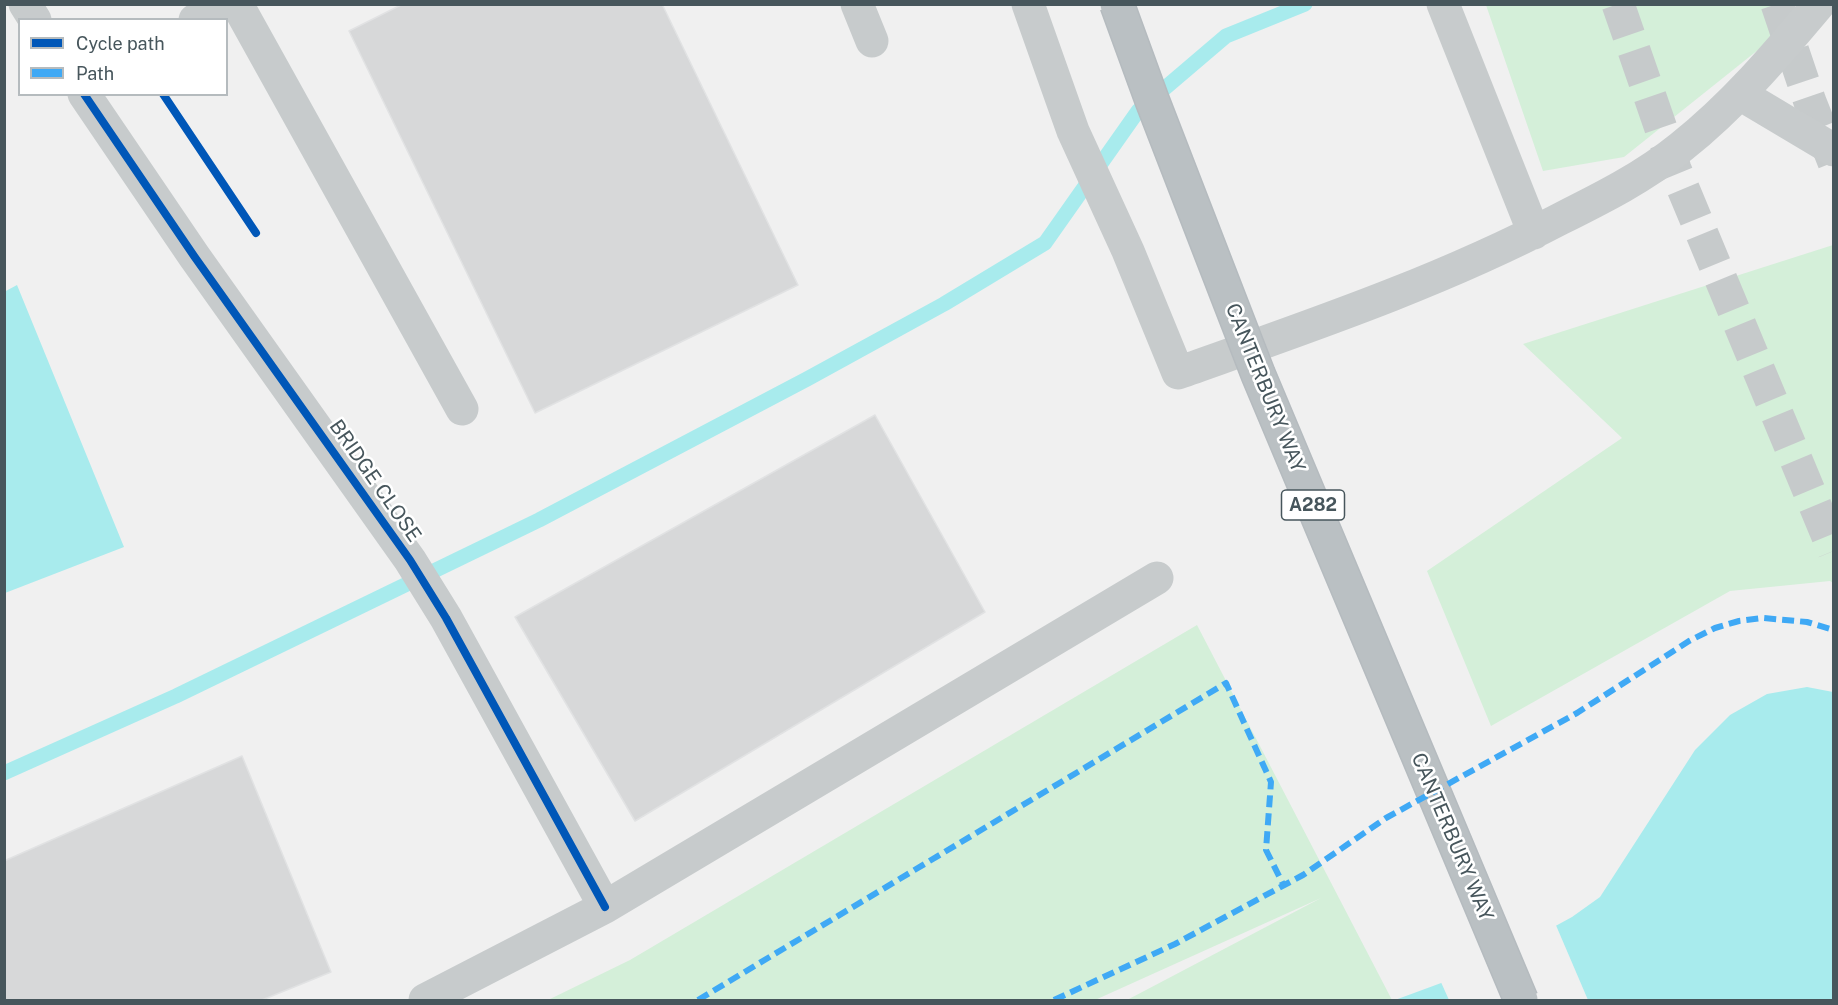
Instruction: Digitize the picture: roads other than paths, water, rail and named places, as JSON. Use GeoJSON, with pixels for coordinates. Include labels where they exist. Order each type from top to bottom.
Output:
{"type":"FeatureCollection","features":[{"type":"Feature","properties":{"kind":"highway","name":"CANTERBURY WAY"},"geometry":{"type":"LineString","coordinates":[[1117,4],[1258,374],[1521,1000]]}},
{"type":"Feature","properties":{"kind":"street"},"geometry":{"type":"LineString","coordinates":[[25,4],[33,18]]}},
{"type":"Feature","properties":{"kind":"street"},"geometry":{"type":"LineString","coordinates":[[198,18],[221,4]]}},
{"type":"Feature","properties":{"kind":"street"},"geometry":{"type":"LineString","coordinates":[[237,4],[462,410]]}},
{"type":"Feature","properties":{"kind":"street"},"geometry":{"type":"LineString","coordinates":[[857,4],[872,41]]}},
{"type":"Feature","properties":{"kind":"street"},"geometry":{"type":"LineString","coordinates":[[1028,4],[1073,131],[1128,251],[1178,373],[1452,272],[1629,184],[1680,148],[1740,94],[1819,4]]}},
{"type":"Feature","properties":{"kind":"street"},"geometry":{"type":"LineString","coordinates":[[1443,4],[1534,233]]}},
{"type":"Feature","properties":{"kind":"street"},"geometry":{"type":"LineString","coordinates":[[1740,94],[1833,150]]}},
{"type":"Feature","properties":{"kind":"street","name":"BRIDGE CLOSE"},"geometry":{"type":"LineString","coordinates":[[85,96],[194,256],[411,560],[605,907]]}},
{"type":"Feature","properties":{"kind":"street"},"geometry":{"type":"LineString","coordinates":[[425,1000],[605,907],[1156,579]]}},
{"type":"Feature","properties":{"kind":"water"},"geometry":{"type":"Polygon","coordinates":[[[17,285],[124,547],[5,593],[4,292],[17,285]]]}},
{"type":"Feature","properties":{"kind":"water"},"geometry":{"type":"Polygon","coordinates":[[[1807,687],[1833,692],[1833,1000],[1395,1000],[1471,972],[1572,917],[1600,897],[1695,750],[1730,715],[1767,694],[1807,687]]]}},
{"type":"Feature","properties":{"kind":"waterway"},"geometry":{"type":"LineString","coordinates":[[4,773],[176,696],[539,520],[944,304],[1045,243],[1138,111],[1226,36],[1305,4]]}},
{"type":"Feature","properties":{"kind":"tunnel"},"geometry":{"type":"LineString","coordinates":[[1618,4],[1675,169],[1834,551]]}},
{"type":"Feature","properties":{"kind":"tunnel"},"geometry":{"type":"LineString","coordinates":[[1777,4],[1810,102],[1834,162]]}}]}
